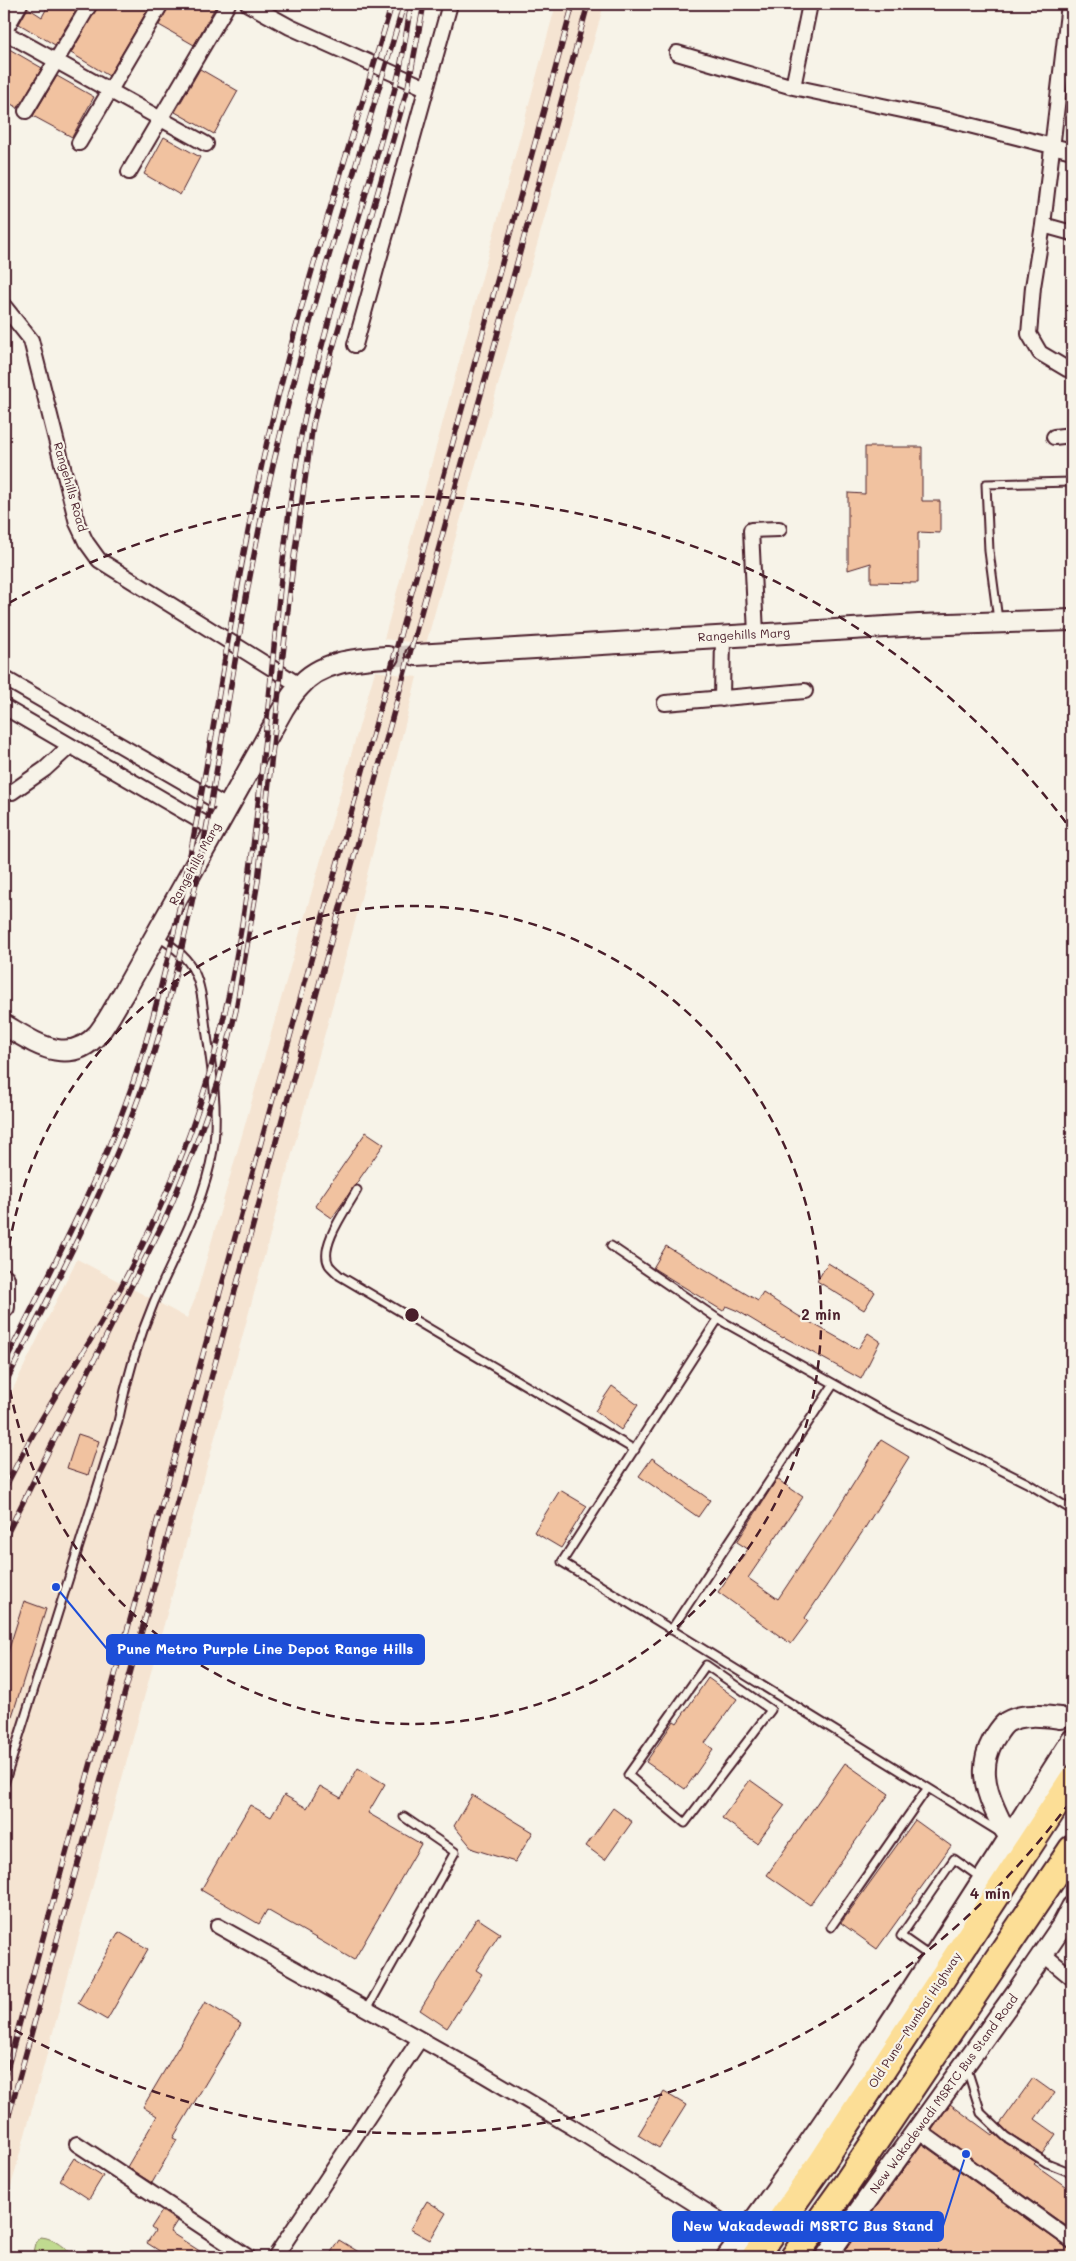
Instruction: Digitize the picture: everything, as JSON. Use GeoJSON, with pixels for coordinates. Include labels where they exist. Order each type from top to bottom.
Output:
{"type":"FeatureCollection","features":[{"type":"Feature","properties":{"kind":"highway","name":"Old Pune–Mumbai Highway"},"geometry":{"type":"LineString","coordinates":[[749,2246],[820,2165],[1018,1843],[1072,1780]]}},
{"type":"Feature","properties":{"kind":"highway"},"geometry":{"type":"LineString","coordinates":[[794,2257],[1068,1861]]}},
{"type":"Feature","properties":{"kind":"main road","name":"Rangehills Marg"},"geometry":{"type":"LineString","coordinates":[[416,655],[919,625],[1072,620]]}},
{"type":"Feature","properties":{"kind":"main road","name":"Rangehills Marg"},"geometry":{"type":"LineString","coordinates":[[4,1025],[47,1048],[68,1052],[84,1047],[98,1034],[123,994],[283,709],[300,685],[322,669],[352,660],[388,657]]}},
{"type":"Feature","properties":{"kind":"main road"},"geometry":{"type":"LineString","coordinates":[[4,1279],[4,1308]]}},
{"type":"Feature","properties":{"kind":"main road"},"geometry":{"type":"LineString","coordinates":[[1018,1843],[990,1801],[984,1777],[984,1762],[998,1731],[1008,1722],[1025,1717],[1060,1718]]}},
{"type":"Feature","properties":{"kind":"main road"},"geometry":{"type":"LineString","coordinates":[[727,2257],[749,2246],[886,2028],[982,1880],[1018,1843],[1072,1740]]}},
{"type":"Feature","properties":{"kind":"main road","name":"New Wakadewadi MSRTC Bus Stand Road"},"geometry":{"type":"LineString","coordinates":[[826,2257],[1043,1954],[1072,1908]]}},
{"type":"Feature","properties":{"kind":"street"},"geometry":{"type":"LineString","coordinates":[[20,4],[4,32],[206,144]]}},
{"type":"Feature","properties":{"kind":"street"},"geometry":{"type":"LineString","coordinates":[[26,111],[90,4]]}},
{"type":"Feature","properties":{"kind":"street"},"geometry":{"type":"LineString","coordinates":[[79,143],[160,4]]}},
{"type":"Feature","properties":{"kind":"street"},"geometry":{"type":"LineString","coordinates":[[129,172],[228,4]]}},
{"type":"Feature","properties":{"kind":"street"},"geometry":{"type":"LineString","coordinates":[[248,4],[290,27],[426,88]]}},
{"type":"Feature","properties":{"kind":"street"},"geometry":{"type":"LineString","coordinates":[[355,345],[450,4]]}},
{"type":"Feature","properties":{"kind":"street"},"geometry":{"type":"LineString","coordinates":[[793,87],[810,4]]}},
{"type":"Feature","properties":{"kind":"street"},"geometry":{"type":"LineString","coordinates":[[1069,4],[1043,226],[1033,287],[1029,334],[1040,353],[1072,370]]}},
{"type":"Feature","properties":{"kind":"street"},"geometry":{"type":"LineString","coordinates":[[677,53],[793,87],[949,120],[1072,152]]}},
{"type":"Feature","properties":{"kind":"street"},"geometry":{"type":"LineString","coordinates":[[1043,226],[1072,233]]}},
{"type":"Feature","properties":{"kind":"street","name":"Rangehills Road"},"geometry":{"type":"LineString","coordinates":[[4,306],[32,340],[77,523],[86,542],[99,560],[300,685]]}},
{"type":"Feature","properties":{"kind":"street"},"geometry":{"type":"LineString","coordinates":[[1054,437],[1072,435]]}},
{"type":"Feature","properties":{"kind":"street"},"geometry":{"type":"LineString","coordinates":[[756,634],[751,530],[779,529]]}},
{"type":"Feature","properties":{"kind":"street"},"geometry":{"type":"LineString","coordinates":[[722,699],[723,636]]}},
{"type":"Feature","properties":{"kind":"street"},"geometry":{"type":"LineString","coordinates":[[4,678],[227,807]]}},
{"type":"Feature","properties":{"kind":"street"},"geometry":{"type":"LineString","coordinates":[[665,703],[805,691]]}},
{"type":"Feature","properties":{"kind":"street"},"geometry":{"type":"LineString","coordinates":[[4,707],[214,829]]}},
{"type":"Feature","properties":{"kind":"street"},"geometry":{"type":"LineString","coordinates":[[4,791],[12,792],[44,769],[70,746]]}},
{"type":"Feature","properties":{"kind":"street"},"geometry":{"type":"LineString","coordinates":[[218,1926],[572,2127],[749,2246]]}},
{"type":"Feature","properties":{"kind":"street"},"geometry":{"type":"LineString","coordinates":[[1043,1954],[1072,1978]]}},
{"type":"Feature","properties":{"kind":"street"},"geometry":{"type":"LineString","coordinates":[[275,2257],[420,2039]]}},
{"type":"Feature","properties":{"kind":"street"},"geometry":{"type":"LineString","coordinates":[[918,2130],[1072,2241]]}},
{"type":"Feature","properties":{"kind":"street"},"geometry":{"type":"LineString","coordinates":[[78,2144],[248,2257]]}},
{"type":"Feature","properties":{"kind":"lane"},"geometry":{"type":"LineString","coordinates":[[998,622],[988,551],[986,484],[1072,482]]}},
{"type":"Feature","properties":{"kind":"lane"},"geometry":{"type":"LineString","coordinates":[[4,1784],[118,1422],[125,1388],[153,1305],[205,1185],[213,1148],[215,1107],[200,988],[189,961],[176,948],[155,936]]}},
{"type":"Feature","properties":{"kind":"lane"},"geometry":{"type":"LineString","coordinates":[[357,1190],[325,1250],[328,1264],[340,1276],[635,1450]]}},
{"type":"Feature","properties":{"kind":"lane"},"geometry":{"type":"LineString","coordinates":[[612,1246],[718,1320],[834,1385],[1027,1483],[1072,1510]]}},
{"type":"Feature","properties":{"kind":"lane"},"geometry":{"type":"LineString","coordinates":[[718,1320],[562,1562],[927,1789],[1018,1843]]}},
{"type":"Feature","properties":{"kind":"lane"},"geometry":{"type":"LineString","coordinates":[[671,1630],[834,1385]]}},
{"type":"Feature","properties":{"kind":"lane"},"geometry":{"type":"LineString","coordinates":[[706,1665],[771,1710],[685,1823],[628,1775],[706,1665],[713,1657]]}},
{"type":"Feature","properties":{"kind":"lane"},"geometry":{"type":"LineString","coordinates":[[831,1927],[927,1789]]}},
{"type":"Feature","properties":{"kind":"lane"},"geometry":{"type":"LineString","coordinates":[[367,2009],[455,1852],[404,1817]]}},
{"type":"Feature","properties":{"kind":"lane"},"geometry":{"type":"LineString","coordinates":[[932,1958],[901,1936],[954,1860],[982,1880]]}},
{"type":"Feature","properties":{"kind":"lane"},"geometry":{"type":"LineString","coordinates":[[965,2063],[980,2113],[1006,2137],[1047,2163],[1072,2173]]}},
{"type":"Feature","properties":{"kind":"shaded area"},"geometry":{"type":"Polygon","coordinates":[[[556,4],[604,4],[426,644],[384,639],[556,4]]]}},
{"type":"Feature","properties":{"kind":"shaded area"},"geometry":{"type":"Polygon","coordinates":[[[375,671],[417,677],[353,930],[4,2212],[4,1407],[77,1259],[187,1318],[195,1299],[375,671]]]}},
{"type":"Feature","properties":{"kind":"green space"},"geometry":{"type":"Polygon","coordinates":[[[41,2237],[64,2247],[75,2257],[33,2257],[36,2243],[41,2237]]]}},
{"type":"Feature","properties":{"kind":"building"},"geometry":{"type":"Polygon","coordinates":[[[49,4],[80,4],[55,45],[19,24],[28,8],[42,17],[49,4]]]}},
{"type":"Feature","properties":{"kind":"building"},"geometry":{"type":"Polygon","coordinates":[[[99,4],[151,4],[109,76],[71,53],[99,4]]]}},
{"type":"Feature","properties":{"kind":"building"},"geometry":{"type":"Polygon","coordinates":[[[170,4],[217,4],[194,45],[159,25],[170,4]]]}},
{"type":"Feature","properties":{"kind":"building"},"geometry":{"type":"Polygon","coordinates":[[[4,46],[42,68],[18,108],[4,100],[4,46]]]}},
{"type":"Feature","properties":{"kind":"building"},"geometry":{"type":"Polygon","coordinates":[[[200,69],[238,91],[214,134],[175,112],[200,69]]]}},
{"type":"Feature","properties":{"kind":"building"},"geometry":{"type":"Polygon","coordinates":[[[57,76],[94,97],[72,137],[33,116],[57,76]]]}},
{"type":"Feature","properties":{"kind":"building"},"geometry":{"type":"Polygon","coordinates":[[[164,137],[200,157],[180,195],[144,174],[164,137]]]}},
{"type":"Feature","properties":{"kind":"building"},"geometry":{"type":"Polygon","coordinates":[[[865,447],[922,447],[922,501],[940,501],[940,533],[918,532],[918,583],[871,582],[871,563],[848,570],[848,493],[865,494],[865,447]]]}},
{"type":"Feature","properties":{"kind":"building"},"geometry":{"type":"Polygon","coordinates":[[[366,1132],[384,1144],[332,1218],[315,1206],[366,1132]]]}},
{"type":"Feature","properties":{"kind":"building"},"geometry":{"type":"Polygon","coordinates":[[[666,1246],[758,1301],[763,1293],[797,1315],[858,1349],[868,1333],[880,1341],[861,1379],[783,1338],[738,1311],[726,1306],[723,1311],[653,1268],[666,1246]]]}},
{"type":"Feature","properties":{"kind":"building"},"geometry":{"type":"Polygon","coordinates":[[[828,1263],[875,1292],[864,1310],[817,1281],[828,1263]]]}},
{"type":"Feature","properties":{"kind":"building"},"geometry":{"type":"Polygon","coordinates":[[[612,1386],[638,1405],[621,1430],[595,1411],[612,1386]]]}},
{"type":"Feature","properties":{"kind":"building"},"geometry":{"type":"Polygon","coordinates":[[[78,1434],[99,1441],[88,1475],[67,1468],[78,1434]]]}},
{"type":"Feature","properties":{"kind":"building"},"geometry":{"type":"Polygon","coordinates":[[[881,1440],[909,1457],[863,1531],[805,1618],[808,1621],[791,1644],[718,1592],[748,1549],[737,1542],[777,1479],[803,1497],[748,1578],[778,1599],[881,1440]]]}},
{"type":"Feature","properties":{"kind":"building"},"geometry":{"type":"Polygon","coordinates":[[[652,1458],[710,1500],[698,1517],[639,1476],[652,1458]]]}},
{"type":"Feature","properties":{"kind":"building"},"geometry":{"type":"Polygon","coordinates":[[[560,1490],[587,1506],[561,1548],[534,1532],[560,1490]]]}},
{"type":"Feature","properties":{"kind":"building"},"geometry":{"type":"Polygon","coordinates":[[[24,1601],[46,1609],[7,1732],[4,1732],[4,1654],[7,1655],[24,1601]]]}},
{"type":"Feature","properties":{"kind":"building"},"geometry":{"type":"Polygon","coordinates":[[[708,1678],[737,1699],[705,1743],[713,1749],[685,1789],[646,1762],[674,1721],[677,1723],[708,1678]]]}},
{"type":"Feature","properties":{"kind":"building"},"geometry":{"type":"Polygon","coordinates":[[[845,1763],[889,1794],[810,1905],[767,1875],[845,1763]]]}},
{"type":"Feature","properties":{"kind":"building"},"geometry":{"type":"Polygon","coordinates":[[[358,1768],[385,1784],[368,1813],[421,1844],[354,1960],[267,1910],[259,1924],[201,1890],[250,1805],[271,1817],[284,1795],[307,1808],[320,1786],[341,1798],[358,1768]]]}},
{"type":"Feature","properties":{"kind":"building"},"geometry":{"type":"Polygon","coordinates":[[[750,1780],[785,1805],[757,1843],[722,1818],[750,1780]]]}},
{"type":"Feature","properties":{"kind":"building"},"geometry":{"type":"Polygon","coordinates":[[[472,1795],[533,1832],[515,1862],[473,1849],[454,1826],[472,1795]]]}},
{"type":"Feature","properties":{"kind":"building"},"geometry":{"type":"Polygon","coordinates":[[[613,1808],[632,1822],[605,1860],[586,1846],[613,1808]]]}},
{"type":"Feature","properties":{"kind":"building"},"geometry":{"type":"Polygon","coordinates":[[[915,1820],[951,1846],[877,1949],[841,1923],[915,1820]]]}},
{"type":"Feature","properties":{"kind":"building"},"geometry":{"type":"Polygon","coordinates":[[[477,1918],[500,1933],[476,1970],[482,1974],[447,2028],[420,2010],[477,1918]]]}},
{"type":"Feature","properties":{"kind":"building"},"geometry":{"type":"Polygon","coordinates":[[[119,1932],[148,1949],[107,2020],[78,2003],[119,1932]]]}},
{"type":"Feature","properties":{"kind":"building"},"geometry":{"type":"Polygon","coordinates":[[[205,2002],[241,2024],[173,2138],[177,2140],[152,2183],[127,2167],[157,2116],[143,2107],[205,2002]]]}},
{"type":"Feature","properties":{"kind":"building"},"geometry":{"type":"Polygon","coordinates":[[[1033,2078],[1054,2093],[1035,2119],[1056,2134],[1042,2154],[1009,2133],[1000,2124],[1033,2078]]]}},
{"type":"Feature","properties":{"kind":"building"},"geometry":{"type":"Polygon","coordinates":[[[664,2092],[686,2105],[659,2148],[638,2135],[664,2092]]]}},
{"type":"Feature","properties":{"kind":"building"},"geometry":{"type":"Polygon","coordinates":[[[950,2104],[992,2135],[993,2132],[1003,2141],[1036,2162],[1034,2164],[1072,2191],[1072,2230],[932,2130],[950,2104]]]}},
{"type":"Feature","properties":{"kind":"building"},"geometry":{"type":"Polygon","coordinates":[[[922,2144],[1072,2250],[1072,2257],[840,2257],[922,2144]]]}},
{"type":"Feature","properties":{"kind":"building"},"geometry":{"type":"Polygon","coordinates":[[[74,2158],[103,2176],[89,2199],[60,2180],[74,2158]]]}},
{"type":"Feature","properties":{"kind":"building"},"geometry":{"type":"Polygon","coordinates":[[[427,2201],[446,2213],[430,2240],[410,2229],[427,2201]]]}},
{"type":"Feature","properties":{"kind":"building"},"geometry":{"type":"Polygon","coordinates":[[[162,2211],[177,2221],[170,2232],[209,2257],[169,2257],[147,2243],[155,2231],[151,2228],[162,2211]]]}},
{"type":"Feature","properties":{"kind":"building"},"geometry":{"type":"Polygon","coordinates":[[[339,2240],[367,2257],[328,2257],[339,2240]]]}},
{"type":"Feature","properties":{"kind":"tunnel"},"geometry":{"type":"LineString","coordinates":[[388,657],[416,655]]}},
{"type":"Feature","properties":{"kind":"tunnel"},"geometry":{"type":"LineString","coordinates":[[1060,1718],[1072,1722]]}},
{"type":"Feature","properties":{"kind":"railway"},"geometry":{"type":"LineString","coordinates":[[4,1364],[79,1214],[113,1137],[141,1058],[179,911],[262,464],[306,291],[392,4]]}},
{"type":"Feature","properties":{"kind":"railway"},"geometry":{"type":"LineString","coordinates":[[4,1386],[84,1227],[120,1146],[151,1062],[172,989],[189,915],[218,765],[243,614],[273,465],[319,291],[404,4]]}},
{"type":"Feature","properties":{"kind":"railway"},"geometry":{"type":"LineString","coordinates":[[4,1490],[37,1427],[99,1326],[136,1257],[164,1199],[188,1139],[208,1078],[236,960],[246,900],[261,779],[292,487],[304,420],[324,336],[398,78],[411,4]]}},
{"type":"Feature","properties":{"kind":"railway"},"geometry":{"type":"LineString","coordinates":[[4,1540],[167,1215],[195,1147],[219,1080],[236,1010],[258,881],[293,564],[313,424],[332,351],[408,87],[424,4]]}},
{"type":"Feature","properties":{"kind":"railway"},"geometry":{"type":"LineString","coordinates":[[4,2080],[573,4]]}},
{"type":"Feature","properties":{"kind":"railway"},"geometry":{"type":"LineString","coordinates":[[4,2133],[588,4]]}},
{"type":"Feature","properties":{"kind":"place","name":"Pune Metro Purple Line Depot Range Hills"},"geometry":{"type":"Point","coordinates":[56,1587]}},
{"type":"Feature","properties":{"kind":"place","name":"New Wakadewadi MSRTC Bus Stand"},"geometry":{"type":"Point","coordinates":[966,2154]}}]}
